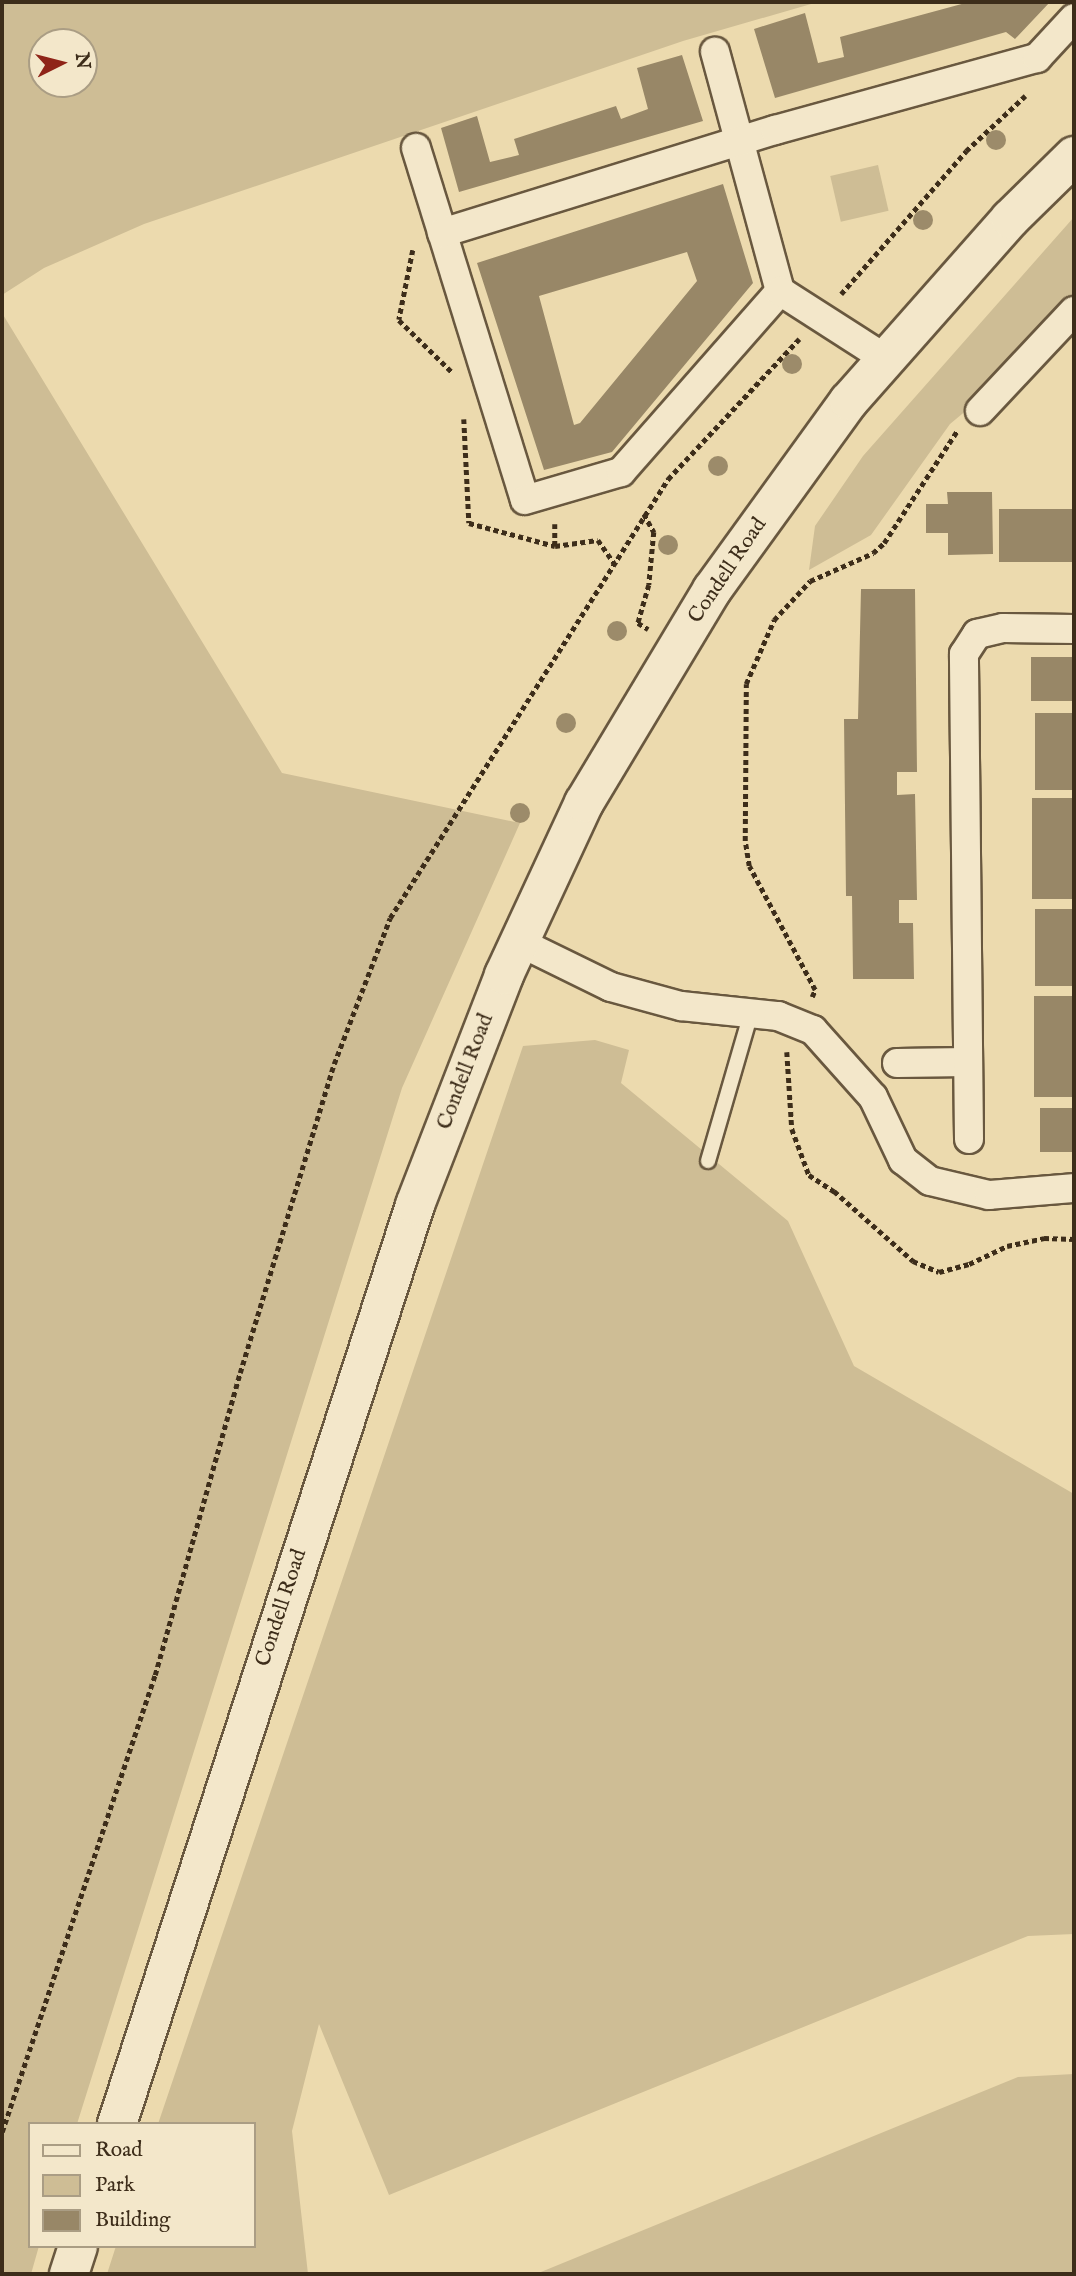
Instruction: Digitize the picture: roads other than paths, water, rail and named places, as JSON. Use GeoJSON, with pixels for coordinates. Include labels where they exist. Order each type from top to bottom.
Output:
{"type":"FeatureCollection","features":[{"type":"Feature","properties":{"kind":"main road","name":"Condell Road"},"geometry":{"type":"LineString","coordinates":[[118,2122],[415,1205],[519,942],[584,803],[712,590],[849,401],[1010,219],[1074,156]]}},
{"type":"Feature","properties":{"kind":"main road"},"geometry":{"type":"LineString","coordinates":[[69,2274],[77,2248]]}},
{"type":"Feature","properties":{"kind":"street"},"geometry":{"type":"LineString","coordinates":[[442,233],[741,141],[1037,58],[1074,18]]}},
{"type":"Feature","properties":{"kind":"street"},"geometry":{"type":"LineString","coordinates":[[715,52],[780,291],[886,359]]}},
{"type":"Feature","properties":{"kind":"street"},"geometry":{"type":"LineString","coordinates":[[416,148],[525,500],[621,472],[780,291]]}},
{"type":"Feature","properties":{"kind":"street"},"geometry":{"type":"LineString","coordinates":[[980,411],[1074,311]]}},
{"type":"Feature","properties":{"kind":"street"},"geometry":{"type":"LineString","coordinates":[[969,1139],[964,654],[977,634],[1003,628],[1074,629]]}},
{"type":"Feature","properties":{"kind":"street"},"geometry":{"type":"LineString","coordinates":[[519,942],[611,987],[681,1006],[751,1013],[813,1030],[845,1060],[873,1097],[903,1160],[930,1181],[989,1195],[1074,1188]]}},
{"type":"Feature","properties":{"kind":"street"},"geometry":{"type":"LineString","coordinates":[[897,1063],[968,1062]]}},
{"type":"Feature","properties":{"kind":"lane"},"geometry":{"type":"LineString","coordinates":[[708,1161],[751,1013]]}}]}
